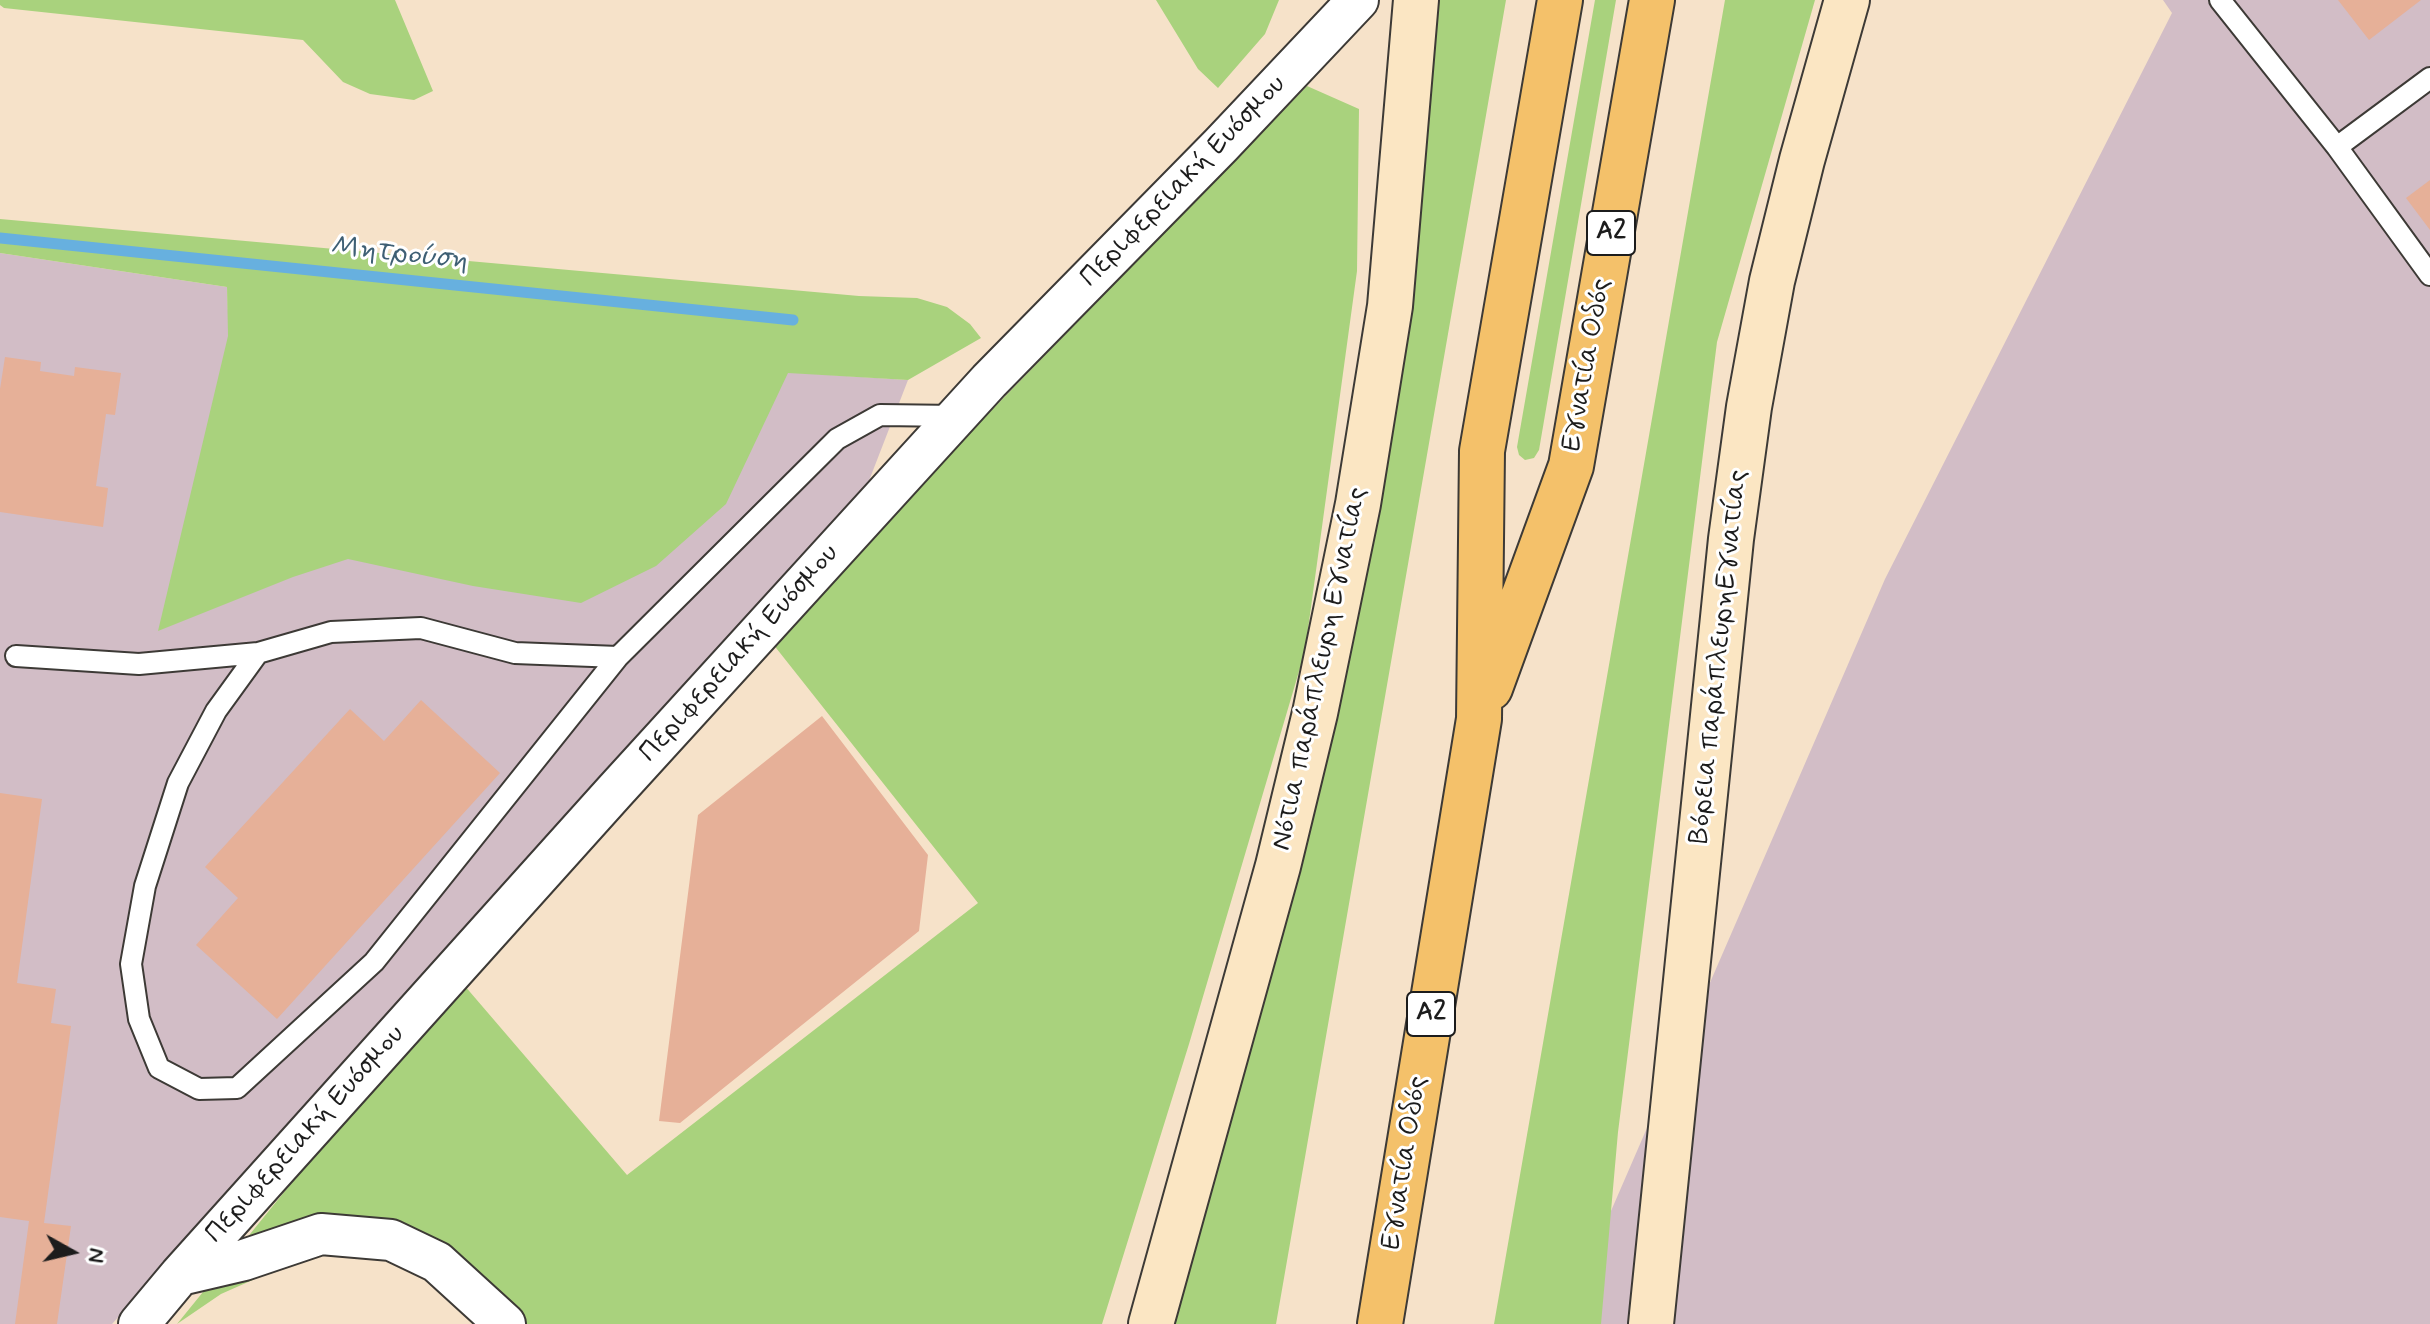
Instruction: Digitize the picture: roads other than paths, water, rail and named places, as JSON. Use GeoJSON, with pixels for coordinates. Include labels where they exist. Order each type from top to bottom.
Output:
{"type":"FeatureCollection","features":[{"type":"Feature","properties":{"kind":"highway","name":"Εγνατία Οδός"},"geometry":{"type":"LineString","coordinates":[[1380,1324],[1479,719],[1482,451],[1560,0]]}},
{"type":"Feature","properties":{"kind":"highway","name":"Εγνατία Οδός"},"geometry":{"type":"LineString","coordinates":[[1479,719],[1571,466],[1652,0]]}},
{"type":"Feature","properties":{"kind":"street","name":"Περιφερειακή Ευόσμου"},"geometry":{"type":"LineString","coordinates":[[139,1324],[615,791],[989,381],[1221,145],[1358,0]]}},
{"type":"Feature","properties":{"kind":"street","name":"Νότια παράπλευρη Εγνατίας"},"geometry":{"type":"LineString","coordinates":[[1151,1324],[1278,866],[1315,713],[1358,504],[1390,306],[1416,0]]}},
{"type":"Feature","properties":{"kind":"street","name":"Βόρεια παράπλευρηΕγνατίας"},"geometry":{"type":"LineString","coordinates":[[1651,1324],[1731,539],[1749,407],[1772,281],[1847,0]]}},
{"type":"Feature","properties":{"kind":"street"},"geometry":{"type":"LineString","coordinates":[[180,1275],[244,1260],[321,1234],[391,1240],[437,1262],[505,1324]]}},
{"type":"Feature","properties":{"kind":"lane"},"geometry":{"type":"LineString","coordinates":[[2220,0],[2337,147],[2430,275]]}},
{"type":"Feature","properties":{"kind":"lane"},"geometry":{"type":"LineString","coordinates":[[2337,147],[2430,78]]}},
{"type":"Feature","properties":{"kind":"lane"},"geometry":{"type":"LineString","coordinates":[[258,653],[216,711],[178,783],[145,886],[131,964],[139,1019],[159,1068],[199,1089],[237,1088],[374,962],[618,657],[837,439],[880,415],[958,416]]}},
{"type":"Feature","properties":{"kind":"lane"},"geometry":{"type":"LineString","coordinates":[[16,656],[139,664],[258,653],[331,632],[421,628],[515,653],[618,657]]}},
{"type":"Feature","properties":{"kind":"waterway","name":"Μητρούση"},"geometry":{"type":"LineString","coordinates":[[0,238],[793,320]]}}]}
